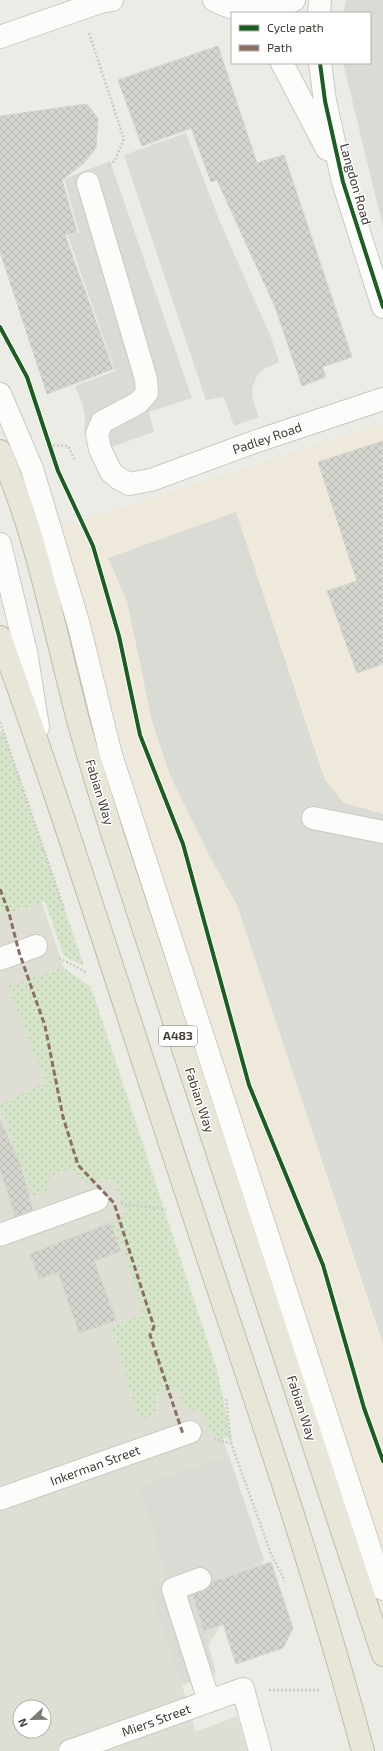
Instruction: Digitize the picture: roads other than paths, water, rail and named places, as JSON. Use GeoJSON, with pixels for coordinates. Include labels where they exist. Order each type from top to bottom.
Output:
{"type":"FeatureCollection","features":[{"type":"Feature","properties":{"kind":"highway","name":"Fabian Way"},"geometry":{"type":"LineString","coordinates":[[0,450],[15,485],[34,542],[78,721],[114,839],[383,1655]]}},
{"type":"Feature","properties":{"kind":"highway"},"geometry":{"type":"LineString","coordinates":[[0,636],[42,754],[306,1553],[346,1688],[362,1751]]}},
{"type":"Feature","properties":{"kind":"street"},"geometry":{"type":"LineString","coordinates":[[0,36],[81,8],[112,0]]}},
{"type":"Feature","properties":{"kind":"street"},"geometry":{"type":"LineString","coordinates":[[214,0],[233,8],[252,11],[271,8],[294,0]]}},
{"type":"Feature","properties":{"kind":"street"},"geometry":{"type":"LineString","coordinates":[[319,12],[320,0]]}},
{"type":"Feature","properties":{"kind":"street","name":"Langdon Road"},"geometry":{"type":"LineString","coordinates":[[283,64],[305,105],[343,182]]}},
{"type":"Feature","properties":{"kind":"street","name":"Langdon Road"},"geometry":{"type":"LineString","coordinates":[[320,64],[325,102],[343,182],[383,307]]}},
{"type":"Feature","properties":{"kind":"street","name":"Padley Road"},"geometry":{"type":"LineString","coordinates":[[88,183],[146,378],[147,393],[138,403],[102,422],[97,434],[100,450],[111,472],[118,478],[129,484],[151,480],[254,442],[383,399]]}},
{"type":"Feature","properties":{"kind":"street"},"geometry":{"type":"LineString","coordinates":[[0,394],[32,469],[78,622],[111,755],[383,1589]]}},
{"type":"Feature","properties":{"kind":"street"},"geometry":{"type":"LineString","coordinates":[[0,544],[26,652],[42,754]]}},
{"type":"Feature","properties":{"kind":"street"},"geometry":{"type":"LineString","coordinates":[[313,818],[383,832]]}},
{"type":"Feature","properties":{"kind":"street"},"geometry":{"type":"LineString","coordinates":[[0,959],[36,946]]}},
{"type":"Feature","properties":{"kind":"street"},"geometry":{"type":"LineString","coordinates":[[0,1235],[97,1200]]}},
{"type":"Feature","properties":{"kind":"street","name":"Inkerman Street"},"geometry":{"type":"LineString","coordinates":[[0,1499],[190,1432]]}},
{"type":"Feature","properties":{"kind":"street"},"geometry":{"type":"LineString","coordinates":[[200,1579],[173,1590],[209,1701]]}},
{"type":"Feature","properties":{"kind":"street","name":"Miers Street"},"geometry":{"type":"LineString","coordinates":[[70,1751],[243,1689],[260,1751]]}}]}
